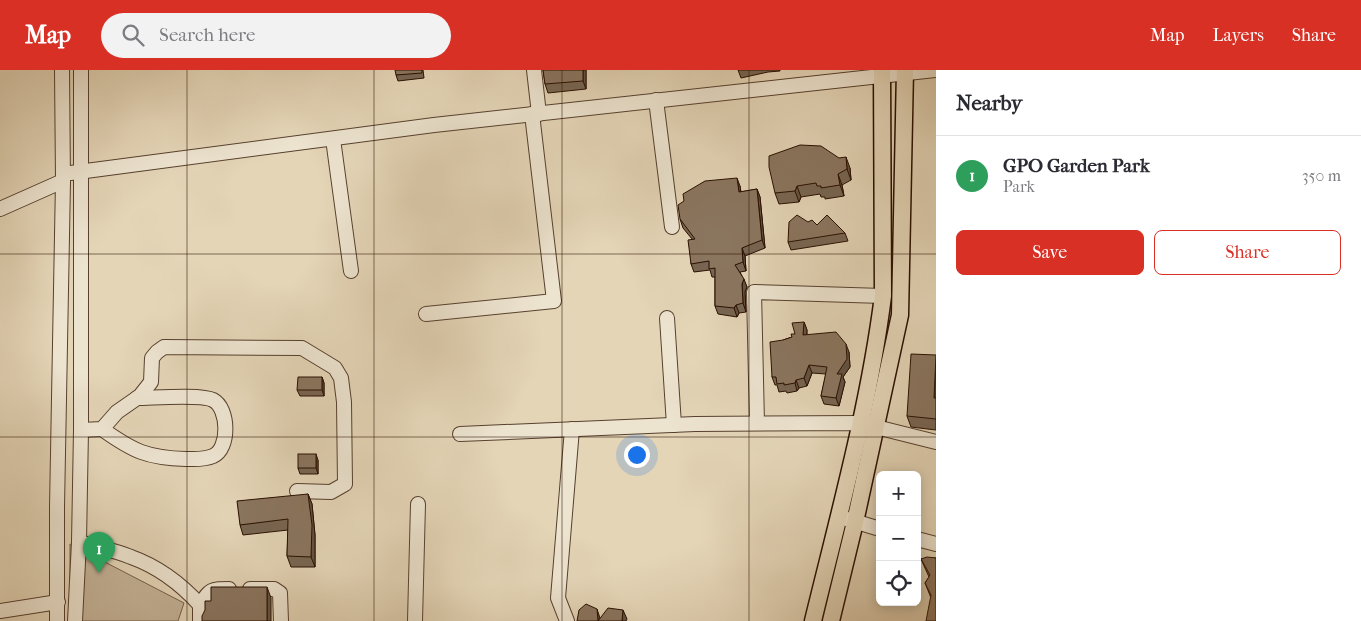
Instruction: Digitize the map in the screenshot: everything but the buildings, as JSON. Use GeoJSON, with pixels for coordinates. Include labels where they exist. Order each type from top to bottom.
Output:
{"type":"FeatureCollection","features":[{"type":"Feature","properties":{"kind":"main road"},"geometry":{"type":"LineString","coordinates":[[831,621],[855,522],[900,316],[905,72]]}},
{"type":"Feature","properties":{"kind":"main road"},"geometry":{"type":"LineString","coordinates":[[813,621],[839,517],[879,328],[882,296],[882,73]]}},
{"type":"Feature","properties":{"kind":"street"},"geometry":{"type":"LineString","coordinates":[[57,621],[57,507],[63,178],[62,70]]}},
{"type":"Feature","properties":{"kind":"street"},"geometry":{"type":"LineString","coordinates":[[75,621],[79,542],[81,430],[81,70]]}},
{"type":"Feature","properties":{"kind":"street"},"geometry":{"type":"LineString","coordinates":[[426,314],[554,301],[536,114],[534,70]]}},
{"type":"Feature","properties":{"kind":"street"},"geometry":{"type":"LineString","coordinates":[[0,208],[63,178],[80,172],[536,114],[882,73],[935,70]]}},
{"type":"Feature","properties":{"kind":"street"},"geometry":{"type":"LineString","coordinates":[[656,100],[672,227]]}},
{"type":"Feature","properties":{"kind":"street"},"geometry":{"type":"LineString","coordinates":[[333,139],[351,271]]}},
{"type":"Feature","properties":{"kind":"street"},"geometry":{"type":"LineString","coordinates":[[757,423],[754,292],[882,296]]}},
{"type":"Feature","properties":{"kind":"street"},"geometry":{"type":"LineString","coordinates":[[667,318],[674,425]]}},
{"type":"Feature","properties":{"kind":"street"},"geometry":{"type":"LineString","coordinates":[[81,430],[102,428],[117,412],[137,398],[151,382],[152,358],[156,352],[164,347],[302,348],[335,368],[341,378],[344,402],[345,484],[331,492],[297,491]]}},
{"type":"Feature","properties":{"kind":"street"},"geometry":{"type":"LineString","coordinates":[[102,428],[125,446],[161,458],[199,459],[214,456],[223,446],[226,434],[224,417],[221,406],[213,400],[197,397],[137,398]]}},
{"type":"Feature","properties":{"kind":"street"},"geometry":{"type":"LineString","coordinates":[[460,434],[674,425],[860,423],[936,442]]}},
{"type":"Feature","properties":{"kind":"street"},"geometry":{"type":"LineString","coordinates":[[567,621],[558,598],[572,429]]}},
{"type":"Feature","properties":{"kind":"street"},"geometry":{"type":"LineString","coordinates":[[415,621],[418,504]]}},
{"type":"Feature","properties":{"kind":"street"},"geometry":{"type":"LineString","coordinates":[[839,517],[876,527]]}},
{"type":"Feature","properties":{"kind":"street"},"geometry":{"type":"LineString","coordinates":[[921,540],[936,544]]}},
{"type":"Feature","properties":{"kind":"street"},"geometry":{"type":"LineString","coordinates":[[79,542],[131,557],[168,575],[185,588],[200,605]]}},
{"type":"Feature","properties":{"kind":"street"},"geometry":{"type":"LineString","coordinates":[[200,621],[200,605],[207,593],[212,589],[274,589],[280,593],[281,621]]}},
{"type":"Feature","properties":{"kind":"street"},"geometry":{"type":"LineString","coordinates":[[0,611],[58,602]]}},
{"type":"Feature","properties":{"kind":"shaded area"},"geometry":{"type":"Polygon","coordinates":[[[70,544],[184,603],[178,621],[70,621],[70,544]]]}},
{"type":"Feature","properties":{"kind":"place","name":"GPO Garden Park"},"geometry":{"type":"Point","coordinates":[99,573]}}]}
